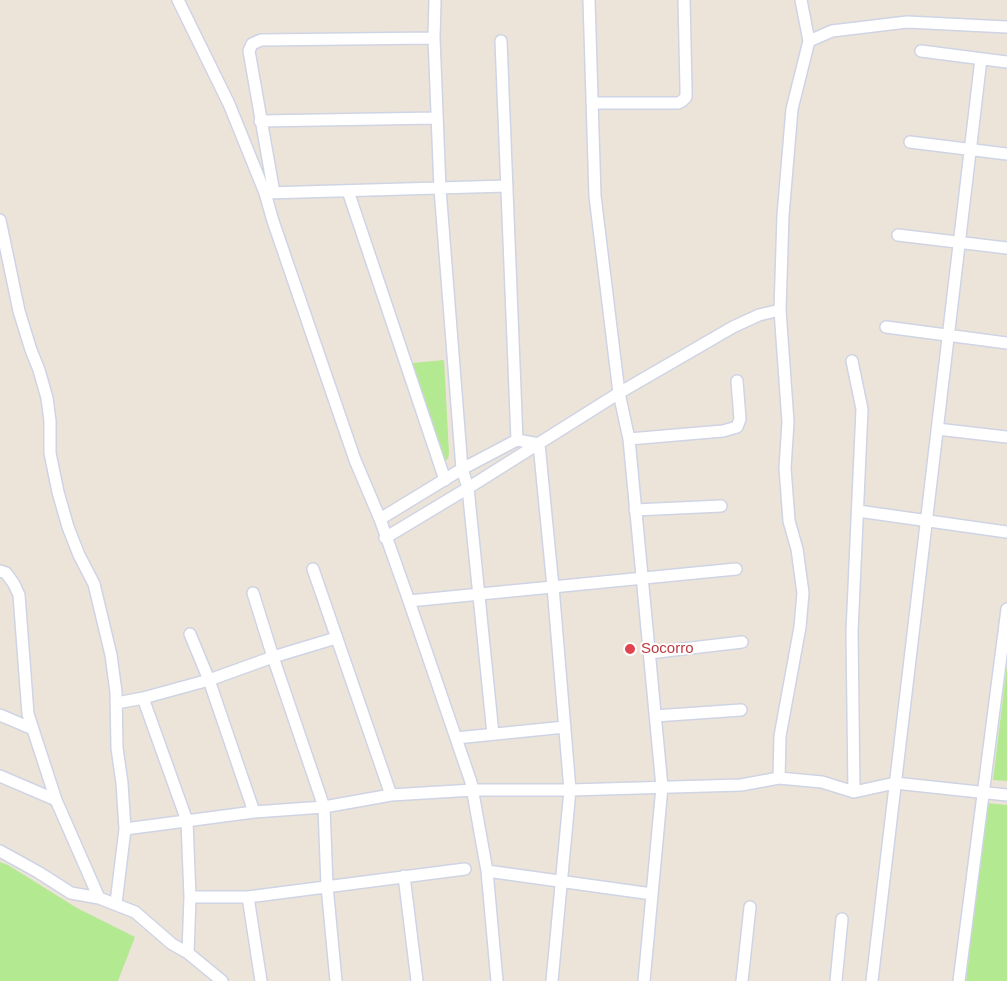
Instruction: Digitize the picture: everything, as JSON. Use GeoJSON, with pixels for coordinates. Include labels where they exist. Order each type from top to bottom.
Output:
{"type":"FeatureCollection","features":[{"type":"Feature","properties":{"kind":"street"},"geometry":{"type":"LineString","coordinates":[[178,0],[229,104],[269,193],[301,304],[349,441],[380,519],[473,790],[487,871],[497,981]]}},
{"type":"Feature","properties":{"kind":"street"},"geometry":{"type":"LineString","coordinates":[[435,0],[434,38],[440,189],[462,469],[468,488],[493,734]]}},
{"type":"Feature","properties":{"kind":"street"},"geometry":{"type":"LineString","coordinates":[[589,0],[595,196],[619,394],[629,439],[662,787],[644,981]]}},
{"type":"Feature","properties":{"kind":"street"},"geometry":{"type":"LineString","coordinates":[[592,103],[678,103],[686,97],[684,0]]}},
{"type":"Feature","properties":{"kind":"street"},"geometry":{"type":"LineString","coordinates":[[779,778],[780,736],[800,627],[803,593],[797,549],[789,521],[785,468],[788,422],[780,310],[783,215],[792,109],[809,41],[801,0]]}},
{"type":"Feature","properties":{"kind":"street"},"geometry":{"type":"LineString","coordinates":[[809,41],[832,31],[907,22],[1007,27]]}},
{"type":"Feature","properties":{"kind":"street"},"geometry":{"type":"LineString","coordinates":[[269,193],[248,51],[249,46],[256,41],[434,38]]}},
{"type":"Feature","properties":{"kind":"street"},"geometry":{"type":"LineString","coordinates":[[501,41],[517,440]]}},
{"type":"Feature","properties":{"kind":"street"},"geometry":{"type":"LineString","coordinates":[[921,51],[1007,62]]}},
{"type":"Feature","properties":{"kind":"street"},"geometry":{"type":"LineString","coordinates":[[872,981],[981,59]]}},
{"type":"Feature","properties":{"kind":"street"},"geometry":{"type":"LineString","coordinates":[[260,122],[437,118]]}},
{"type":"Feature","properties":{"kind":"street"},"geometry":{"type":"LineString","coordinates":[[910,142],[1007,154]]}},
{"type":"Feature","properties":{"kind":"street"},"geometry":{"type":"LineString","coordinates":[[269,193],[506,186]]}},
{"type":"Feature","properties":{"kind":"street"},"geometry":{"type":"LineString","coordinates":[[348,191],[444,480]]}},
{"type":"Feature","properties":{"kind":"street"},"geometry":{"type":"LineString","coordinates":[[0,220],[19,310],[40,370],[47,398],[50,421],[50,453],[58,492],[68,527],[79,555],[94,584],[112,655],[117,703],[117,748],[122,782],[124,829],[116,903]]}},
{"type":"Feature","properties":{"kind":"street"},"geometry":{"type":"LineString","coordinates":[[898,235],[1007,248]]}},
{"type":"Feature","properties":{"kind":"street"},"geometry":{"type":"LineString","coordinates":[[386,538],[619,394],[733,327],[758,315],[780,310]]}},
{"type":"Feature","properties":{"kind":"street"},"geometry":{"type":"LineString","coordinates":[[886,327],[1007,343]]}},
{"type":"Feature","properties":{"kind":"street"},"geometry":{"type":"LineString","coordinates":[[852,361],[862,410],[852,632],[854,792]]}},
{"type":"Feature","properties":{"kind":"street"},"geometry":{"type":"LineString","coordinates":[[629,439],[724,431],[737,427],[740,419],[737,381]]}},
{"type":"Feature","properties":{"kind":"street"},"geometry":{"type":"LineString","coordinates":[[937,429],[1007,437]]}},
{"type":"Feature","properties":{"kind":"street"},"geometry":{"type":"LineString","coordinates":[[380,519],[462,469],[517,440],[539,444]]}},
{"type":"Feature","properties":{"kind":"street"},"geometry":{"type":"LineString","coordinates":[[539,444],[570,790],[552,981]]}},
{"type":"Feature","properties":{"kind":"street"},"geometry":{"type":"LineString","coordinates":[[635,510],[721,506]]}},
{"type":"Feature","properties":{"kind":"street"},"geometry":{"type":"LineString","coordinates":[[858,511],[1007,532]]}},
{"type":"Feature","properties":{"kind":"street"},"geometry":{"type":"LineString","coordinates":[[313,569],[391,795]]}},
{"type":"Feature","properties":{"kind":"street"},"geometry":{"type":"LineString","coordinates":[[409,601],[736,569]]}},
{"type":"Feature","properties":{"kind":"street"},"geometry":{"type":"LineString","coordinates":[[0,571],[6,573],[19,594],[28,714],[56,800],[99,898]]}},
{"type":"Feature","properties":{"kind":"street"},"geometry":{"type":"LineString","coordinates":[[253,593],[324,807],[327,886],[336,981]]}},
{"type":"Feature","properties":{"kind":"street"},"geometry":{"type":"LineString","coordinates":[[959,981],[1007,609]]}},
{"type":"Feature","properties":{"kind":"street"},"geometry":{"type":"LineString","coordinates":[[190,634],[209,680],[254,812]]}},
{"type":"Feature","properties":{"kind":"street"},"geometry":{"type":"LineString","coordinates":[[117,703],[209,680],[273,657],[336,638]]}},
{"type":"Feature","properties":{"kind":"street"},"geometry":{"type":"LineString","coordinates":[[649,653],[742,642]]}},
{"type":"Feature","properties":{"kind":"street"},"geometry":{"type":"LineString","coordinates":[[143,698],[187,821],[190,897],[188,953]]}},
{"type":"Feature","properties":{"kind":"street"},"geometry":{"type":"LineString","coordinates":[[655,716],[741,710]]}},
{"type":"Feature","properties":{"kind":"street"},"geometry":{"type":"LineString","coordinates":[[0,715],[33,729]]}},
{"type":"Feature","properties":{"kind":"street"},"geometry":{"type":"LineString","coordinates":[[456,738],[564,727]]}},
{"type":"Feature","properties":{"kind":"street"},"geometry":{"type":"LineString","coordinates":[[0,776],[56,800]]}},
{"type":"Feature","properties":{"kind":"street"},"geometry":{"type":"LineString","coordinates":[[124,829],[254,812],[324,807],[391,795],[473,790],[570,790],[740,785],[779,778],[822,782],[854,792],[895,783],[1007,795]]}},
{"type":"Feature","properties":{"kind":"street"},"geometry":{"type":"LineString","coordinates":[[0,851],[71,893],[116,903],[135,912],[172,944],[188,953],[222,981]]}},
{"type":"Feature","properties":{"kind":"street"},"geometry":{"type":"LineString","coordinates":[[190,897],[248,898],[465,869]]}},
{"type":"Feature","properties":{"kind":"street"},"geometry":{"type":"LineString","coordinates":[[487,871],[652,894]]}},
{"type":"Feature","properties":{"kind":"street"},"geometry":{"type":"LineString","coordinates":[[404,876],[417,981]]}},
{"type":"Feature","properties":{"kind":"street"},"geometry":{"type":"LineString","coordinates":[[248,898],[262,981]]}},
{"type":"Feature","properties":{"kind":"street"},"geometry":{"type":"LineString","coordinates":[[742,981],[750,907]]}},
{"type":"Feature","properties":{"kind":"street"},"geometry":{"type":"LineString","coordinates":[[836,981],[842,919]]}},
{"type":"Feature","properties":{"kind":"green space"},"geometry":{"type":"Polygon","coordinates":[[[444,360],[449,453],[448,459],[441,463],[402,364],[444,360]]]}},
{"type":"Feature","properties":{"kind":"green space"},"geometry":{"type":"Polygon","coordinates":[[[1007,665],[1007,781],[993,780],[1007,665]]]}},
{"type":"Feature","properties":{"kind":"green space"},"geometry":{"type":"Polygon","coordinates":[[[987,803],[1007,805],[1007,981],[966,981],[987,803]]]}},
{"type":"Feature","properties":{"kind":"green space"},"geometry":{"type":"Polygon","coordinates":[[[0,862],[8,865],[77,908],[135,937],[118,981],[0,981],[0,862]]]}},
{"type":"Feature","properties":{"kind":"place","name":"Socorro"},"geometry":{"type":"Point","coordinates":[630,649]}}]}
